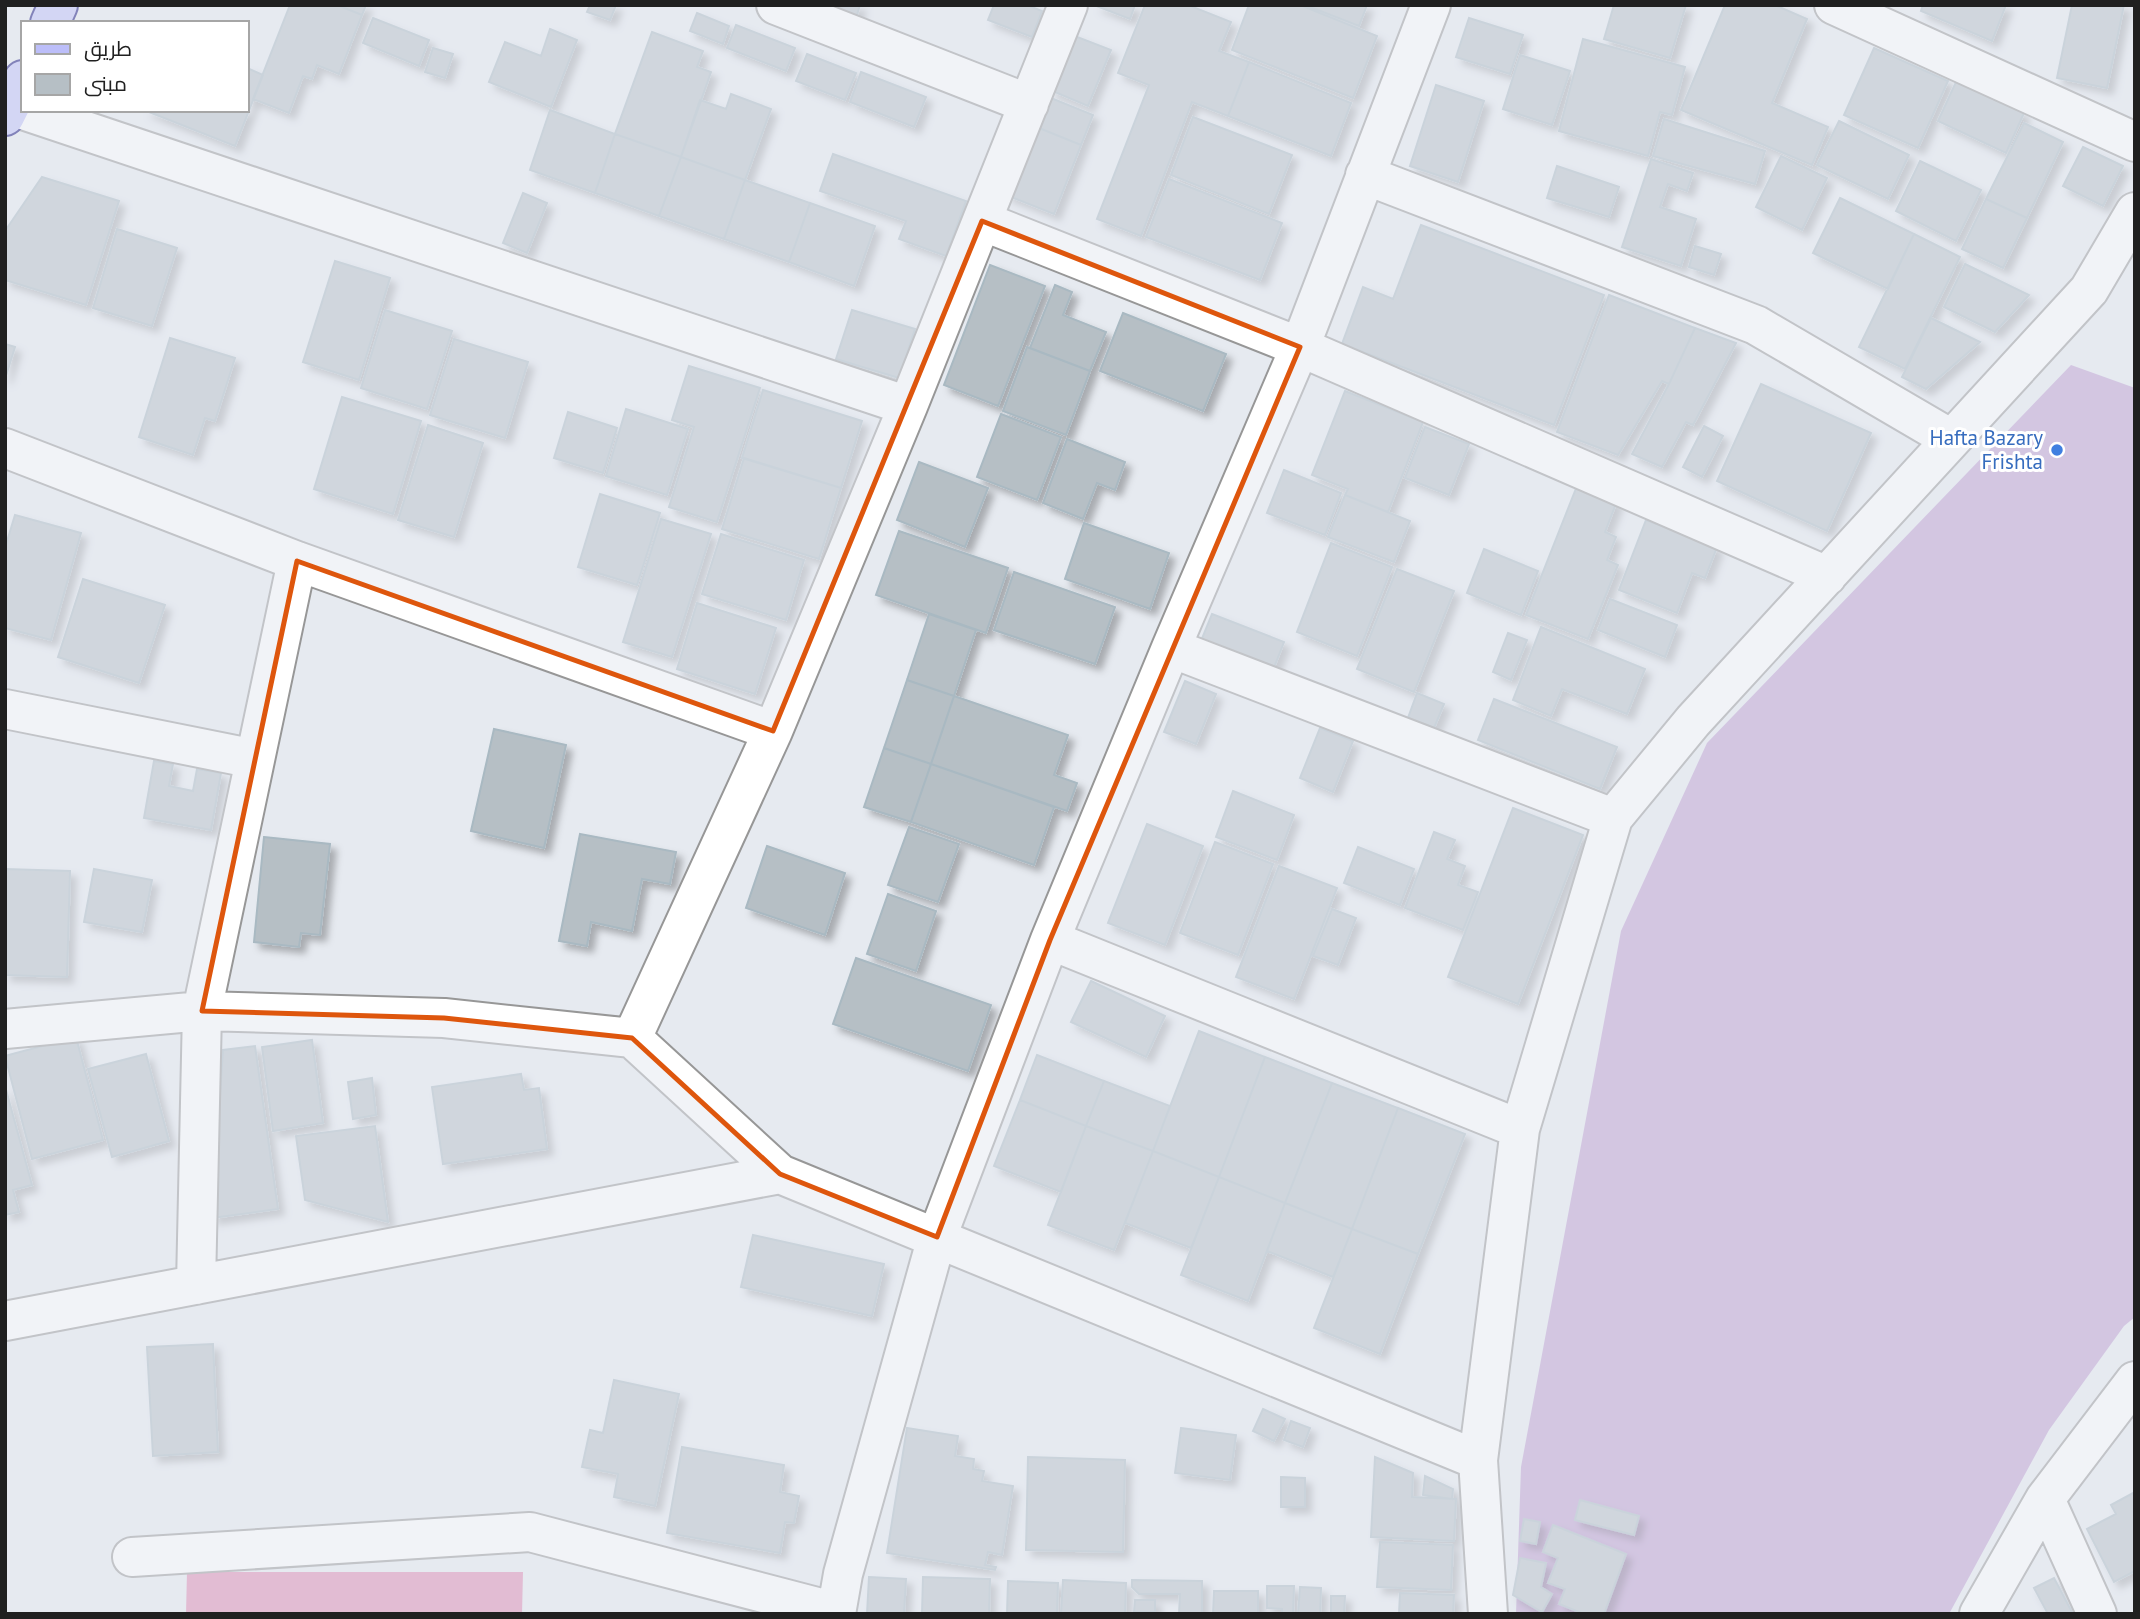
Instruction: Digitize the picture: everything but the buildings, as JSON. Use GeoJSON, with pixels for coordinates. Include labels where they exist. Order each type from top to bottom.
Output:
{"type":"FeatureCollection","features":[{"type":"Feature","properties":{"kind":"street"},"geometry":{"type":"LineString","coordinates":[[51,21],[58,5]]}},
{"type":"Feature","properties":{"kind":"street"},"geometry":{"type":"LineString","coordinates":[[776,5],[1028,104]]}},
{"type":"Feature","properties":{"kind":"street"},"geometry":{"type":"LineString","coordinates":[[632,1038],[774,731],[908,406],[1068,5]]}},
{"type":"Feature","properties":{"kind":"street"},"geometry":{"type":"LineString","coordinates":[[132,1557],[530,1532],[836,1613],[843,1574],[937,1237],[1050,940],[1300,347],[1431,5]]}},
{"type":"Feature","properties":{"kind":"street"},"geometry":{"type":"LineString","coordinates":[[1833,5],[2135,142]]}},
{"type":"Feature","properties":{"kind":"street"},"geometry":{"type":"LineString","coordinates":[[38,112],[908,406]]}},
{"type":"Feature","properties":{"kind":"street"},"geometry":{"type":"LineString","coordinates":[[1365,175],[1756,325],[1951,439]]}},
{"type":"Feature","properties":{"kind":"street"},"geometry":{"type":"LineString","coordinates":[[1488,1614],[1478,1460],[1520,1129],[1613,818],[1693,721],[2089,290],[2135,212]]}},
{"type":"Feature","properties":{"kind":"street"},"geometry":{"type":"LineString","coordinates":[[982,221],[1300,347],[1827,576]]}},
{"type":"Feature","properties":{"kind":"street"},"geometry":{"type":"LineString","coordinates":[[5,448],[298,561],[774,731]]}},
{"type":"Feature","properties":{"kind":"street"},"geometry":{"type":"LineString","coordinates":[[196,1285],[202,1011],[298,561]]}},
{"type":"Feature","properties":{"kind":"street"},"geometry":{"type":"LineString","coordinates":[[1171,648],[1613,818]]}},
{"type":"Feature","properties":{"kind":"street"},"geometry":{"type":"LineString","coordinates":[[5,709],[255,758]]}},
{"type":"Feature","properties":{"kind":"street"},"geometry":{"type":"LineString","coordinates":[[1050,940],[1520,1129]]}},
{"type":"Feature","properties":{"kind":"street"},"geometry":{"type":"LineString","coordinates":[[5,1029],[202,1011],[444,1018],[632,1038],[780,1174],[1478,1460]]}},
{"type":"Feature","properties":{"kind":"street"},"geometry":{"type":"LineString","coordinates":[[5,1321],[780,1174]]}},
{"type":"Feature","properties":{"kind":"street"},"geometry":{"type":"LineString","coordinates":[[1979,1614],[2045,1499],[2135,1381]]}},
{"type":"Feature","properties":{"kind":"street"},"geometry":{"type":"LineString","coordinates":[[2045,1499],[2097,1614]]}},
{"type":"Feature","properties":{"kind":"highlighted area"},"geometry":{"type":"Polygon","coordinates":[[[982,221],[1300,347],[1050,940],[937,1237],[780,1174],[632,1038],[444,1018],[202,1011],[297,561],[773,731],[982,221]]]}},
{"type":"Feature","properties":{"kind":"shaded area"},"geometry":{"type":"Polygon","coordinates":[[[2071,365],[2135,388],[2135,1317],[2124,1326],[2049,1430],[1949,1614],[1516,1614],[1521,1467],[1621,931],[1707,743],[2071,365]]]}},
{"type":"Feature","properties":{"kind":"shaded area"},"geometry":{"type":"Polygon","coordinates":[[[187,1572],[523,1572],[522,1614],[186,1614],[187,1572]]]}},
{"type":"Feature","properties":{"kind":"place","name":"Hafta Bazary Frishta"},"geometry":{"type":"Point","coordinates":[2057,450]}}]}
